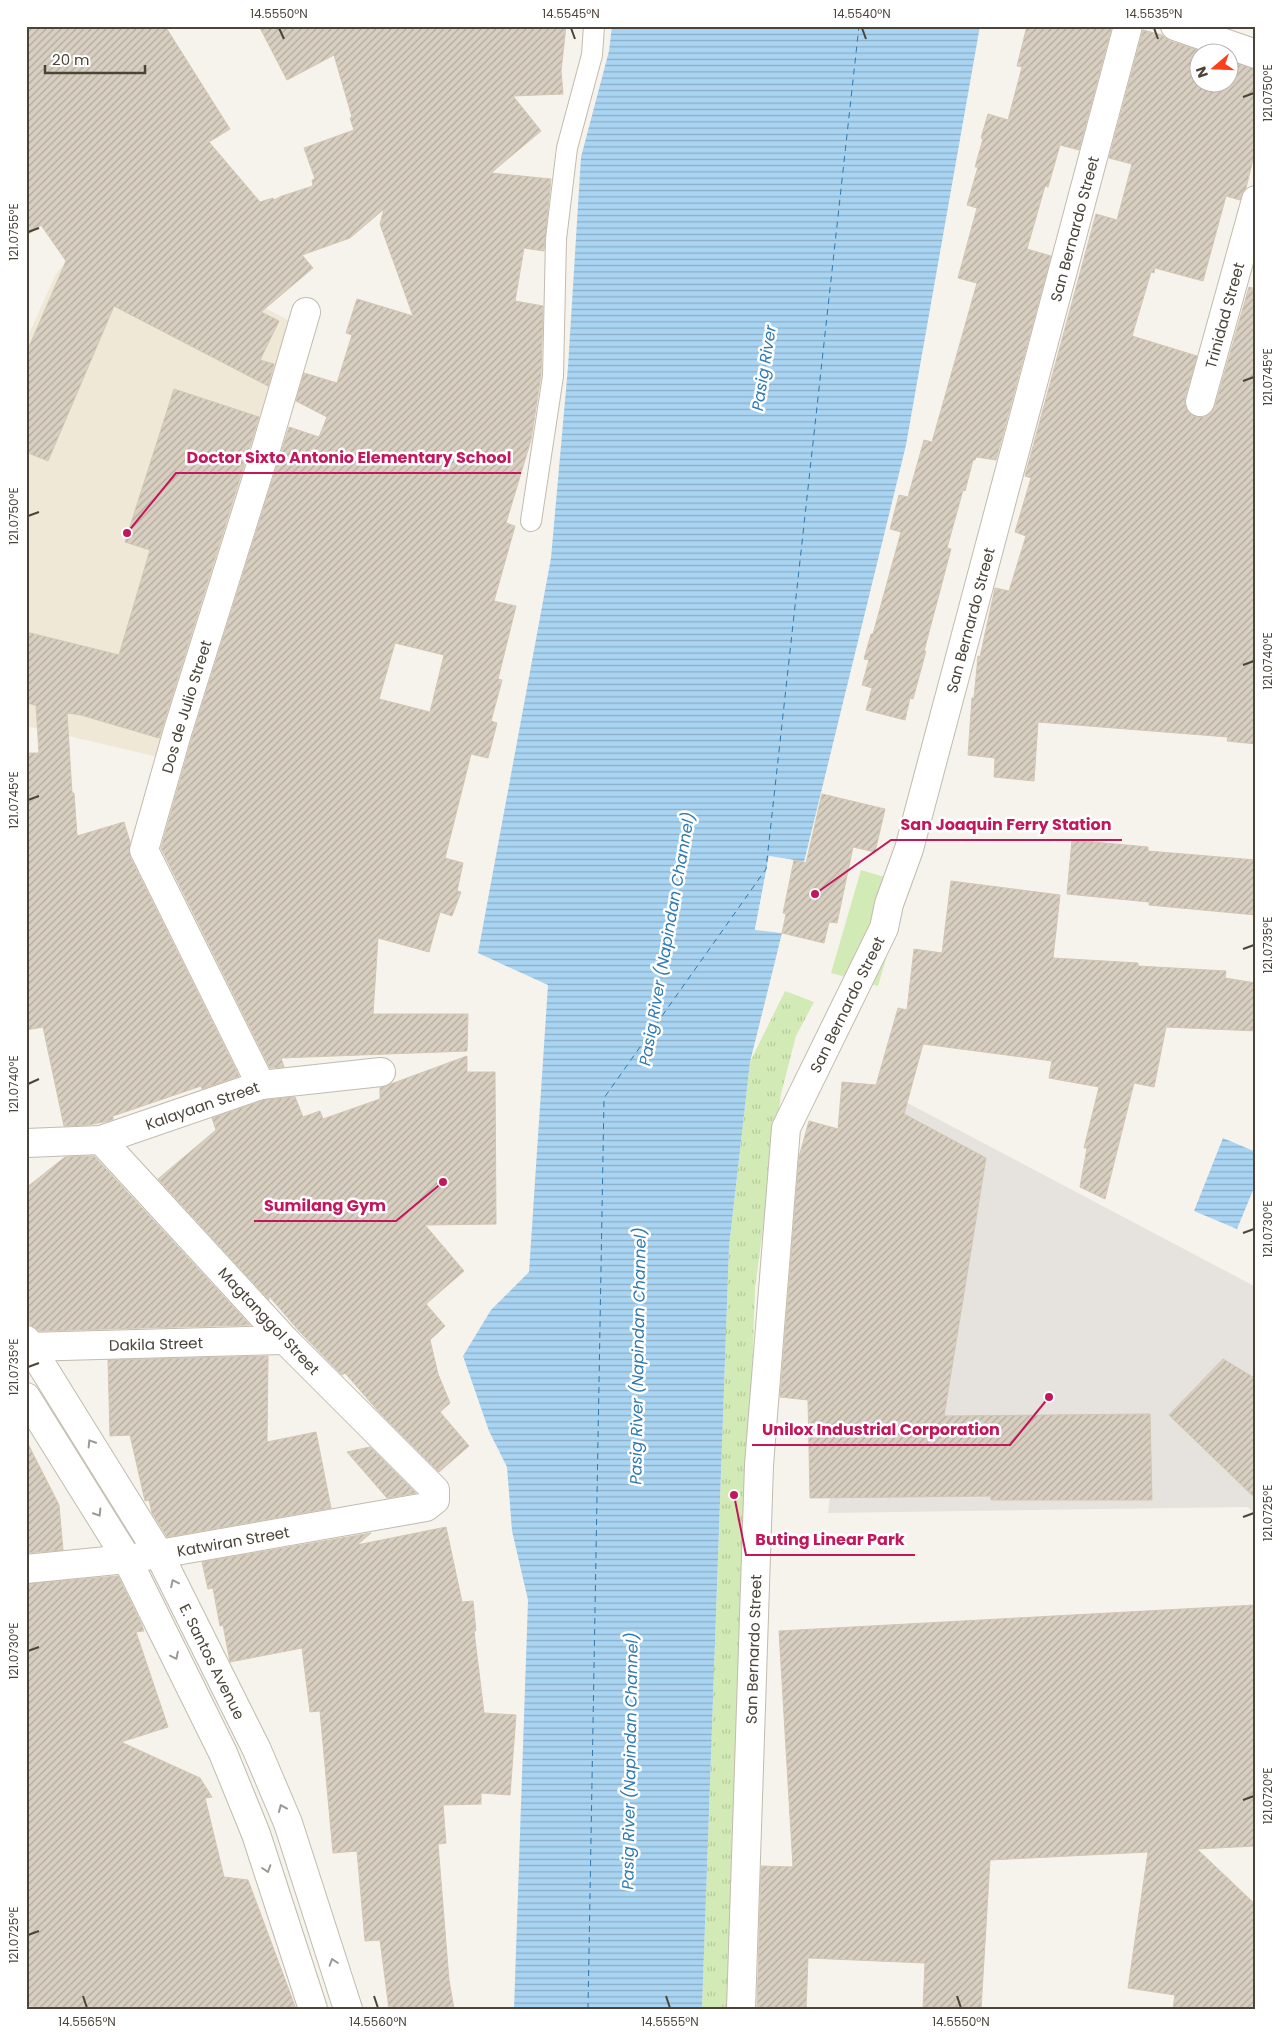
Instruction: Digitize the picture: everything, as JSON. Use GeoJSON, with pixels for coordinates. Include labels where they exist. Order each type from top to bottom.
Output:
{"type":"FeatureCollection","features":[{"type":"Feature","properties":{"kind":"street"},"geometry":{"type":"LineString","coordinates":[[531,521],[553,376],[556,239],[567,148],[592,55],[594,26]]}},
{"type":"Feature","properties":{"kind":"street","name":"San Bernardo Street"},"geometry":{"type":"LineString","coordinates":[[741,2009],[759,1464],[786,1128],[884,928],[889,904],[910,848],[1128,26]]}},
{"type":"Feature","properties":{"kind":"street"},"geometry":{"type":"LineString","coordinates":[[1175,26],[1256,54]]}},
{"type":"Feature","properties":{"kind":"street","name":"Trinidad Street"},"geometry":{"type":"LineString","coordinates":[[1200,402],[1256,200]]}},
{"type":"Feature","properties":{"kind":"street","name":"Dos de Julio Street"},"geometry":{"type":"LineString","coordinates":[[261,1085],[144,850],[178,730],[265,452],[306,312]]}},
{"type":"Feature","properties":{"kind":"street","name":"Kalayaan Street"},"geometry":{"type":"LineString","coordinates":[[26,1143],[100,1140],[261,1085],[381,1072]]}},
{"type":"Feature","properties":{"kind":"street","name":"Magtanggol Street"},"geometry":{"type":"LineString","coordinates":[[100,1140],[286,1340],[435,1490],[435,1500]]}},
{"type":"Feature","properties":{"kind":"street","name":"Dakila Street"},"geometry":{"type":"LineString","coordinates":[[28,1345],[286,1340]]}},
{"type":"Feature","properties":{"kind":"street","name":"E. Santos Avenue"},"geometry":{"type":"LineString","coordinates":[[28,1345],[159,1554],[257,1750],[288,1823],[348,2009]]}},
{"type":"Feature","properties":{"kind":"street","name":"E. Santos Avenue"},"geometry":{"type":"LineString","coordinates":[[26,1397],[127,1559],[227,1763],[256,1834],[313,2009]]}},
{"type":"Feature","properties":{"kind":"street","name":"Katwiran Street"},"geometry":{"type":"LineString","coordinates":[[26,1569],[159,1554],[426,1506],[435,1500]]}},
{"type":"Feature","properties":{"kind":"shaded area"},"geometry":{"type":"Polygon","coordinates":[[[99,221],[290,321],[162,758],[26,726],[26,340],[56,274],[99,221]]]}},
{"type":"Feature","properties":{"kind":"shaded area"},"geometry":{"type":"Polygon","coordinates":[[[881,1089],[1256,1287],[1256,1515],[1248,1507],[828,1513],[881,1089]]]}},
{"type":"Feature","properties":{"kind":"green space"},"geometry":{"type":"Polygon","coordinates":[[[861,870],[908,884],[878,986],[831,973],[861,870]]]}},
{"type":"Feature","properties":{"kind":"green space"},"geometry":{"type":"Polygon","coordinates":[[[785,991],[814,1002],[796,1036],[781,1094],[755,1288],[741,1702],[728,2009],[702,2009],[729,1247],[750,1062],[785,991]]]}},
{"type":"Feature","properties":{"kind":"water"},"geometry":{"type":"Polygon","coordinates":[[[612,26],[980,26],[906,445],[804,862],[769,856],[755,929],[782,933],[750,1062],[729,1247],[702,2009],[514,2009],[528,1600],[512,1531],[507,1467],[489,1431],[463,1356],[491,1310],[529,1272],[548,985],[478,953],[551,558],[568,367],[581,157],[609,51],[612,26]]]}},
{"type":"Feature","properties":{"kind":"water"},"geometry":{"type":"Polygon","coordinates":[[[1223,1138],[1256,1152],[1256,1183],[1237,1229],[1194,1211],[1223,1138]]]}},
{"type":"Feature","properties":{"kind":"pier"},"geometry":{"type":"Polygon","coordinates":[[[769,856],[794,860],[794,863],[771,859],[758,927],[783,931],[782,933],[755,930],[769,856]]]}},
{"type":"Feature","properties":{"kind":"building"},"geometry":{"type":"Polygon","coordinates":[[[26,26],[165,26],[230,129],[209,142],[260,202],[273,198],[274,200],[313,186],[312,180],[315,179],[304,148],[354,130],[334,55],[287,80],[259,26],[566,26],[561,71],[563,94],[513,96],[541,131],[491,173],[551,179],[544,251],[524,248],[515,301],[543,306],[541,375],[531,440],[506,523],[515,526],[494,601],[516,606],[498,679],[502,680],[491,721],[497,723],[488,758],[471,754],[445,858],[463,863],[457,891],[461,892],[452,916],[440,912],[429,952],[378,938],[373,1014],[468,1014],[467,1051],[281,1058],[284,1067],[270,1068],[161,848],[193,734],[289,427],[319,437],[327,417],[296,401],[304,373],[337,383],[352,335],[346,333],[357,299],[413,316],[380,224],[384,209],[350,238],[302,255],[313,268],[261,312],[279,321],[260,360],[274,364],[268,386],[114,306],[48,461],[26,452],[26,354],[66,261],[41,225],[26,236],[26,26]],[[395,643],[379,699],[430,712],[444,655],[395,643]]]}},
{"type":"Feature","properties":{"kind":"building"},"geometry":{"type":"Polygon","coordinates":[[[1027,26],[1112,26],[1079,150],[1060,145],[1048,187],[1045,186],[1027,249],[1051,256],[996,460],[976,457],[973,460],[965,491],[963,490],[947,548],[951,549],[924,651],[926,651],[913,699],[910,698],[905,720],[866,710],[872,688],[862,685],[869,660],[864,659],[871,634],[873,634],[901,532],[890,529],[899,495],[908,497],[924,440],[932,442],[977,283],[958,278],[977,208],[967,205],[978,167],[975,167],[983,139],[981,138],[988,114],[1008,120],[1022,67],[1017,66],[1027,26]]]}},
{"type":"Feature","properties":{"kind":"building"},"geometry":{"type":"Polygon","coordinates":[[[1143,30],[1162,35],[1170,41],[1190,47],[1190,92],[1240,92],[1240,64],[1256,69],[1256,147],[1246,188],[1240,200],[1226,196],[1203,281],[1155,268],[1154,273],[1151,272],[1132,336],[1197,356],[1185,398],[1185,405],[1189,413],[1196,417],[1204,417],[1211,413],[1215,406],[1249,287],[1256,289],[1256,744],[1227,741],[1228,737],[1038,722],[1034,781],[994,777],[995,758],[968,755],[972,698],[974,698],[978,656],[980,657],[995,588],[1009,591],[1026,536],[1015,532],[1031,478],[1025,476],[1096,214],[1117,220],[1132,164],[1109,158],[1143,30]]]}},
{"type":"Feature","properties":{"kind":"building"},"geometry":{"type":"Polygon","coordinates":[[[174,389],[259,417],[159,738],[81,715],[67,713],[72,793],[74,793],[77,836],[124,822],[130,842],[130,857],[239,1076],[202,1089],[201,1086],[113,1116],[113,1119],[109,1121],[88,1125],[64,1126],[43,1027],[26,1030],[26,753],[39,753],[36,705],[26,703],[26,632],[119,655],[150,550],[125,542],[174,389]]]}},
{"type":"Feature","properties":{"kind":"building"},"geometry":{"type":"Polygon","coordinates":[[[822,794],[885,809],[875,852],[853,847],[837,923],[829,922],[824,943],[782,933],[786,914],[783,913],[794,860],[806,863],[822,794]]]}},
{"type":"Feature","properties":{"kind":"building"},"geometry":{"type":"Polygon","coordinates":[[[1072,840],[1148,847],[1148,851],[1256,860],[1256,915],[1149,905],[1149,902],[1067,894],[1072,840]]]}},
{"type":"Feature","properties":{"kind":"building"},"geometry":{"type":"Polygon","coordinates":[[[951,881],[1060,895],[1053,958],[1138,963],[1138,966],[1226,971],[1225,978],[1256,983],[1256,1031],[1166,1027],[1154,1087],[1134,1083],[1105,1199],[1080,1187],[1087,1148],[1084,1148],[1099,1087],[1049,1078],[1052,1061],[923,1044],[904,1114],[986,1158],[944,1416],[1150,1414],[1152,1500],[991,1500],[991,1496],[810,1498],[808,1400],[780,1397],[799,1157],[809,1121],[838,1129],[842,1082],[876,1085],[898,1008],[907,1010],[914,949],[942,953],[951,881]]]}},
{"type":"Feature","properties":{"kind":"building"},"geometry":{"type":"Polygon","coordinates":[[[467,1056],[467,1072],[495,1072],[496,1224],[425,1225],[464,1271],[426,1304],[445,1326],[430,1340],[438,1374],[450,1403],[440,1412],[469,1446],[439,1472],[379,1412],[345,1373],[342,1375],[300,1332],[269,1296],[269,1300],[158,1179],[216,1130],[212,1118],[264,1100],[295,1097],[303,1117],[320,1111],[323,1119],[380,1099],[380,1088],[467,1056]]]}},
{"type":"Feature","properties":{"kind":"building"},"geometry":{"type":"Polygon","coordinates":[[[94,1156],[250,1325],[39,1331],[30,1325],[28,1292],[26,1292],[26,1188],[65,1157],[94,1156]]]}},
{"type":"Feature","properties":{"kind":"building"},"geometry":{"type":"Polygon","coordinates":[[[268,1356],[267,1442],[316,1432],[331,1508],[167,1537],[152,1513],[149,1500],[145,1501],[130,1435],[110,1436],[108,1360],[268,1356]]]}},
{"type":"Feature","properties":{"kind":"building"},"geometry":{"type":"Polygon","coordinates":[[[1223,1359],[1256,1379],[1256,1499],[1169,1415],[1223,1359]]]}},
{"type":"Feature","properties":{"kind":"building"},"geometry":{"type":"Polygon","coordinates":[[[26,1440],[59,1505],[63,1550],[26,1553],[26,1440]]]}},
{"type":"Feature","properties":{"kind":"building"},"geometry":{"type":"Polygon","coordinates":[[[370,1447],[416,1493],[387,1498],[347,1452],[370,1447]]]}},
{"type":"Feature","properties":{"kind":"building"},"geometry":{"type":"Polygon","coordinates":[[[446,1527],[462,1602],[473,1601],[476,1631],[474,1631],[484,1713],[516,1715],[510,1795],[481,1793],[481,1804],[443,1805],[446,1843],[438,1844],[449,1980],[454,2009],[389,2009],[380,1940],[365,1941],[357,1851],[333,1853],[320,1711],[310,1712],[302,1648],[230,1662],[223,1625],[220,1626],[213,1588],[208,1589],[202,1562],[371,1533],[357,1545],[446,1527]]]}},
{"type":"Feature","properties":{"kind":"building"},"geometry":{"type":"Polygon","coordinates":[[[118,1576],[144,1631],[136,1632],[168,1727],[121,1742],[200,1778],[212,1797],[205,1798],[224,1877],[248,1880],[296,2009],[44,2009],[26,2005],[26,1584],[118,1576]]]}},
{"type":"Feature","properties":{"kind":"building"},"geometry":{"type":"Polygon","coordinates":[[[1256,1605],[1256,1846],[1197,1849],[1256,1905],[1256,2009],[1173,2009],[1175,1995],[1128,1988],[1148,1852],[990,1860],[981,2009],[923,2009],[925,1963],[808,1958],[806,2009],[757,2009],[761,1866],[793,1867],[779,1631],[1256,1605]]]}},
{"type":"Feature","properties":{"kind":"ferry route"},"geometry":{"type":"LineString","coordinates":[[588,2009],[604,1098],[766,869],[859,26]]}},
{"type":"Feature","properties":{"kind":"place","name":"Doctor Sixto Antonio Elementary School"},"geometry":{"type":"Point","coordinates":[127,533]}},
{"type":"Feature","properties":{"kind":"place","name":"San Joaquin Ferry Station"},"geometry":{"type":"Point","coordinates":[815,894]}},
{"type":"Feature","properties":{"kind":"place","name":"Sumilang Gym"},"geometry":{"type":"Point","coordinates":[443,1182]}},
{"type":"Feature","properties":{"kind":"place","name":"Unilox Industrial Corporation"},"geometry":{"type":"Point","coordinates":[1049,1397]}},
{"type":"Feature","properties":{"kind":"place","name":"Buting Linear Park"},"geometry":{"type":"Point","coordinates":[734,1495]}},
{"type":"Feature","properties":{"kind":"water label","name":"Pasig River"},"geometry":{"type":"Point","coordinates":[764,368]}},
{"type":"Feature","properties":{"kind":"water label","name":"Pasig River (Napindan Channel)"},"geometry":{"type":"Point","coordinates":[667,939]}},
{"type":"Feature","properties":{"kind":"water label","name":"Pasig River (Napindan Channel)"},"geometry":{"type":"Point","coordinates":[638,1356]}},
{"type":"Feature","properties":{"kind":"water label","name":"Pasig River (Napindan Channel)"},"geometry":{"type":"Point","coordinates":[630,1761]}}]}
